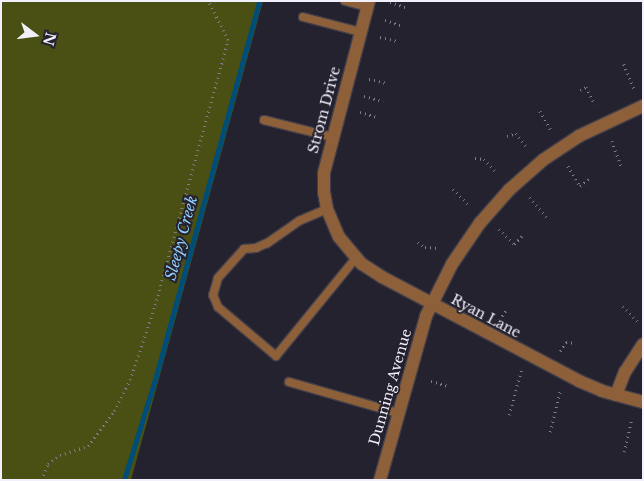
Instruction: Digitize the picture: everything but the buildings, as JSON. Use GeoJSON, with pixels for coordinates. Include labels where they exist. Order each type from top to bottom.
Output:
{"type":"FeatureCollection","features":[{"type":"Feature","properties":{"kind":"street","name":"Strom Drive"},"geometry":{"type":"LineString","coordinates":[[334,228],[327,209],[324,178],[332,137],[368,4]]}},
{"type":"Feature","properties":{"kind":"street","name":"Dunning Avenue"},"geometry":{"type":"LineString","coordinates":[[380,480],[421,329],[431,303],[480,223],[518,181],[569,142],[613,118],[643,106]]}},
{"type":"Feature","properties":{"kind":"street","name":"Ryan Lane"},"geometry":{"type":"LineString","coordinates":[[334,228],[356,258],[375,273],[571,377],[616,395],[643,402]]}},
{"type":"Feature","properties":{"kind":"street"},"geometry":{"type":"LineString","coordinates":[[616,395],[625,372],[643,344]]}},
{"type":"Feature","properties":{"kind":"lane"},"geometry":{"type":"LineString","coordinates":[[344,1],[368,4]]}},
{"type":"Feature","properties":{"kind":"lane"},"geometry":{"type":"LineString","coordinates":[[303,17],[361,32]]}},
{"type":"Feature","properties":{"kind":"lane"},"geometry":{"type":"LineString","coordinates":[[264,120],[332,137]]}},
{"type":"Feature","properties":{"kind":"lane"},"geometry":{"type":"LineString","coordinates":[[327,209],[299,221],[267,243],[241,252],[218,278],[213,295],[218,307],[276,356],[356,258]]}},
{"type":"Feature","properties":{"kind":"lane"},"geometry":{"type":"LineString","coordinates":[[290,382],[398,412]]}},
{"type":"Feature","properties":{"kind":"path"},"geometry":{"type":"LineString","coordinates":[[41,480],[48,464],[60,456],[88,446],[114,411],[130,380],[155,305],[228,40],[208,1]]}},
{"type":"Feature","properties":{"kind":"path"},"geometry":{"type":"LineString","coordinates":[[390,2],[408,8]]}},
{"type":"Feature","properties":{"kind":"path"},"geometry":{"type":"LineString","coordinates":[[385,20],[403,26]]}},
{"type":"Feature","properties":{"kind":"path"},"geometry":{"type":"LineString","coordinates":[[380,37],[397,41]]}},
{"type":"Feature","properties":{"kind":"path"},"geometry":{"type":"LineString","coordinates":[[624,64],[634,88]]}},
{"type":"Feature","properties":{"kind":"path"},"geometry":{"type":"LineString","coordinates":[[369,79],[387,83]]}},
{"type":"Feature","properties":{"kind":"path"},"geometry":{"type":"LineString","coordinates":[[580,90],[586,87],[595,105]]}},
{"type":"Feature","properties":{"kind":"path"},"geometry":{"type":"LineString","coordinates":[[364,96],[384,101]]}},
{"type":"Feature","properties":{"kind":"path"},"geometry":{"type":"LineString","coordinates":[[360,112],[377,117]]}},
{"type":"Feature","properties":{"kind":"path"},"geometry":{"type":"LineString","coordinates":[[540,112],[551,130]]}},
{"type":"Feature","properties":{"kind":"path"},"geometry":{"type":"LineString","coordinates":[[507,136],[516,132],[526,148]]}},
{"type":"Feature","properties":{"kind":"path"},"geometry":{"type":"LineString","coordinates":[[612,141],[621,166]]}},
{"type":"Feature","properties":{"kind":"path"},"geometry":{"type":"LineString","coordinates":[[475,158],[484,159],[497,173]]}},
{"type":"Feature","properties":{"kind":"path"},"geometry":{"type":"LineString","coordinates":[[568,166],[580,186],[590,179]]}},
{"type":"Feature","properties":{"kind":"path"},"geometry":{"type":"LineString","coordinates":[[453,189],[468,204]]}},
{"type":"Feature","properties":{"kind":"path"},"geometry":{"type":"LineString","coordinates":[[530,197],[546,217]]}},
{"type":"Feature","properties":{"kind":"path"},"geometry":{"type":"LineString","coordinates":[[499,228],[514,244],[522,236]]}},
{"type":"Feature","properties":{"kind":"path"},"geometry":{"type":"LineString","coordinates":[[418,242],[425,247],[438,248]]}},
{"type":"Feature","properties":{"kind":"path"},"geometry":{"type":"LineString","coordinates":[[623,306],[639,323]]}},
{"type":"Feature","properties":{"kind":"path"},"geometry":{"type":"LineString","coordinates":[[499,320],[506,310]]}},
{"type":"Feature","properties":{"kind":"path"},"geometry":{"type":"LineString","coordinates":[[560,351],[566,342],[576,343]]}},
{"type":"Feature","properties":{"kind":"path"},"geometry":{"type":"LineString","coordinates":[[509,415],[521,370]]}},
{"type":"Feature","properties":{"kind":"path"},"geometry":{"type":"LineString","coordinates":[[431,381],[449,386]]}},
{"type":"Feature","properties":{"kind":"path"},"geometry":{"type":"LineString","coordinates":[[550,432],[560,391]]}},
{"type":"Feature","properties":{"kind":"path"},"geometry":{"type":"LineString","coordinates":[[624,452],[632,418]]}},
{"type":"Feature","properties":{"kind":"green space"},"geometry":{"type":"Polygon","coordinates":[[[1,1],[263,1],[131,480],[1,480],[1,1]]]}},
{"type":"Feature","properties":{"kind":"waterway","name":"Sleepy Creek"},"geometry":{"type":"LineString","coordinates":[[124,480],[156,376],[259,1]]}}]}
